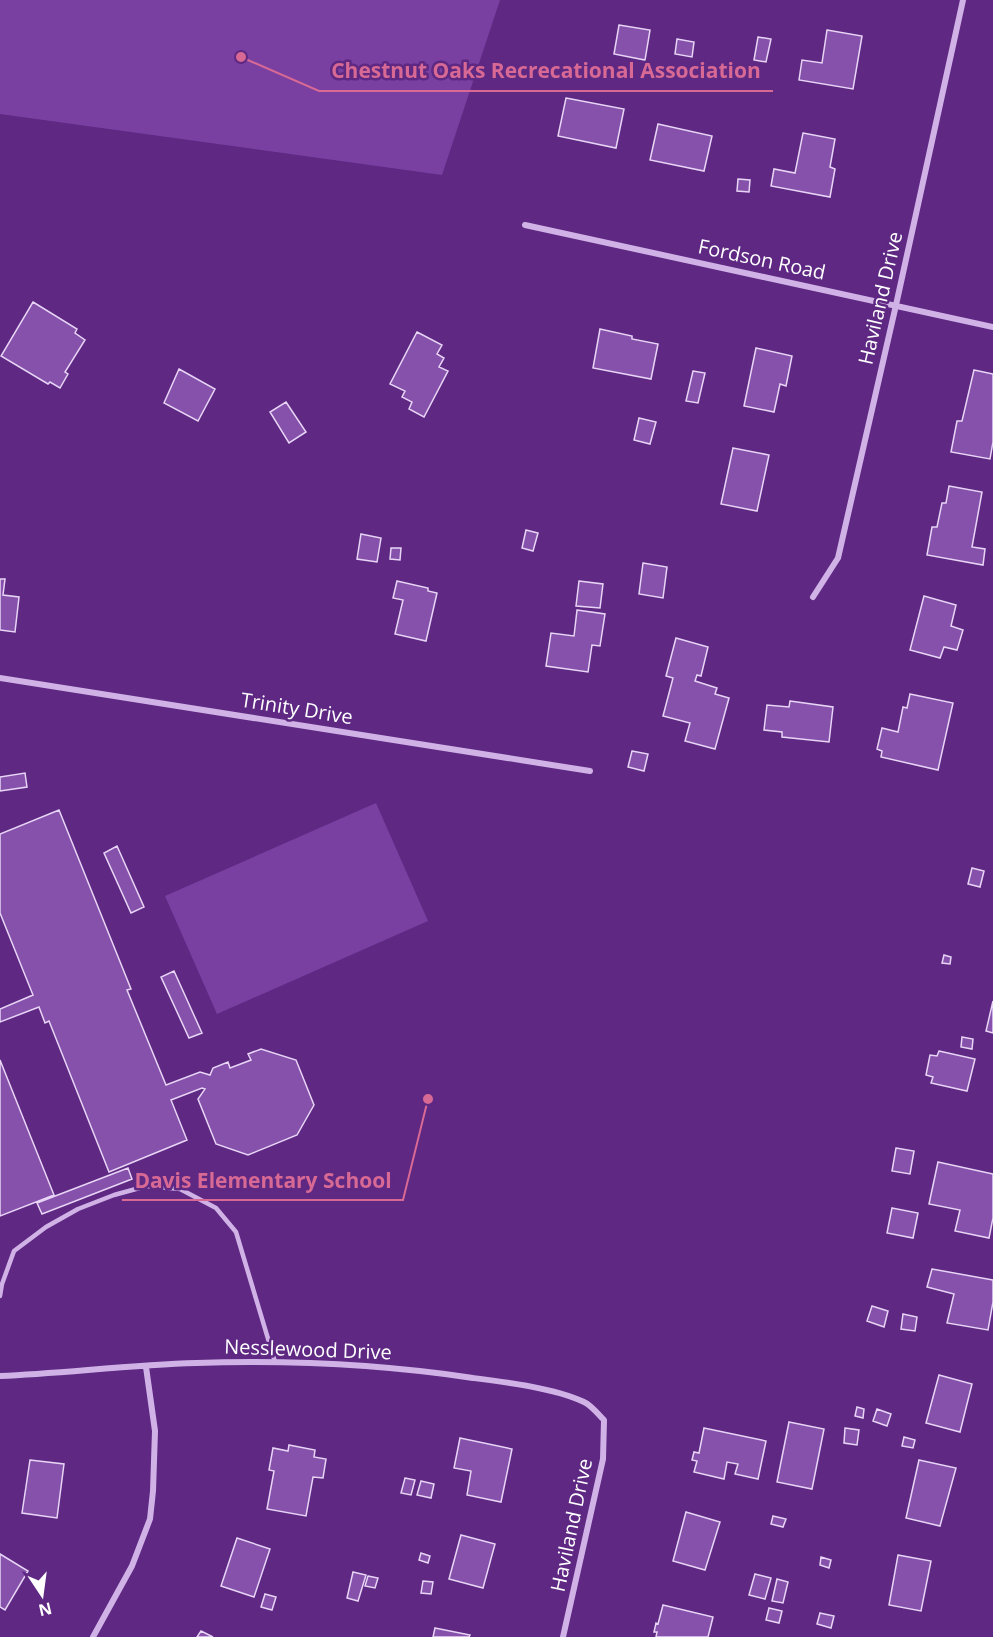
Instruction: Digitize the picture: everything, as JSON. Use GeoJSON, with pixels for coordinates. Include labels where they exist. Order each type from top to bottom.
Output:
{"type":"FeatureCollection","features":[{"type":"Feature","properties":{"kind":"street","name":"Haviland Drive"},"geometry":{"type":"LineString","coordinates":[[813,597],[838,558],[963,0]]}},
{"type":"Feature","properties":{"kind":"street","name":"Fordson Road"},"geometry":{"type":"LineString","coordinates":[[525,225],[993,327]]}},
{"type":"Feature","properties":{"kind":"street","name":"Trinity Drive"},"geometry":{"type":"LineString","coordinates":[[0,678],[590,771]]}},
{"type":"Feature","properties":{"kind":"street","name":"Nesslewood Drive"},"geometry":{"type":"LineString","coordinates":[[0,1376],[194,1363],[358,1364],[495,1381],[554,1393],[586,1402],[604,1420]]}},
{"type":"Feature","properties":{"kind":"street"},"geometry":{"type":"LineString","coordinates":[[93,1637],[132,1566],[150,1519],[154,1431],[146,1367]]}},
{"type":"Feature","properties":{"kind":"street","name":"Haviland Drive"},"geometry":{"type":"LineString","coordinates":[[563,1637],[603,1459],[604,1420]]}},
{"type":"Feature","properties":{"kind":"lane"},"geometry":{"type":"LineString","coordinates":[[0,1296],[14,1251],[46,1227],[78,1209],[136,1189],[147,1186],[180,1189],[216,1208],[236,1232],[275,1362]]}},
{"type":"Feature","properties":{"kind":"shaded area"},"geometry":{"type":"Polygon","coordinates":[[[0,0],[500,0],[442,175],[0,114],[0,0]]]}},
{"type":"Feature","properties":{"kind":"shaded area"},"geometry":{"type":"Polygon","coordinates":[[[376,803],[428,921],[217,1014],[165,896],[376,803]]]}},
{"type":"Feature","properties":{"kind":"building"},"geometry":{"type":"Polygon","coordinates":[[[619,25],[650,30],[645,60],[614,54],[619,25]]]}},
{"type":"Feature","properties":{"kind":"building"},"geometry":{"type":"Polygon","coordinates":[[[827,30],[862,36],[853,89],[799,80],[802,60],[822,63],[827,30]]]}},
{"type":"Feature","properties":{"kind":"building"},"geometry":{"type":"Polygon","coordinates":[[[758,37],[771,39],[766,62],[754,60],[758,37]]]}},
{"type":"Feature","properties":{"kind":"building"},"geometry":{"type":"Polygon","coordinates":[[[677,39],[694,42],[692,57],[675,54],[677,39]]]}},
{"type":"Feature","properties":{"kind":"building"},"geometry":{"type":"Polygon","coordinates":[[[566,98],[624,109],[616,148],[558,136],[566,98]]]}},
{"type":"Feature","properties":{"kind":"building"},"geometry":{"type":"Polygon","coordinates":[[[658,124],[712,136],[704,171],[650,160],[658,124]]]}},
{"type":"Feature","properties":{"kind":"building"},"geometry":{"type":"Polygon","coordinates":[[[803,133],[835,139],[830,167],[835,169],[830,197],[771,186],[774,169],[795,173],[803,133]]]}},
{"type":"Feature","properties":{"kind":"building"},"geometry":{"type":"Polygon","coordinates":[[[738,179],[750,180],[749,192],[737,191],[738,179]]]}},
{"type":"Feature","properties":{"kind":"building"},"geometry":{"type":"Polygon","coordinates":[[[33,302],[77,329],[75,333],[85,340],[65,372],[68,374],[60,388],[50,382],[48,384],[1,356],[33,302]]]}},
{"type":"Feature","properties":{"kind":"building"},"geometry":{"type":"Polygon","coordinates":[[[600,329],[658,344],[651,379],[593,368],[600,329]]]}},
{"type":"Feature","properties":{"kind":"building"},"geometry":{"type":"Polygon","coordinates":[[[417,332],[442,345],[437,354],[444,358],[439,367],[448,371],[424,417],[409,409],[412,402],[402,397],[405,391],[390,384],[417,332]]]}},
{"type":"Feature","properties":{"kind":"building"},"geometry":{"type":"Polygon","coordinates":[[[756,348],[792,356],[786,386],[780,384],[774,412],[744,406],[756,348]]]}},
{"type":"Feature","properties":{"kind":"building"},"geometry":{"type":"Polygon","coordinates":[[[179,369],[215,389],[198,421],[164,403],[179,369]]]}},
{"type":"Feature","properties":{"kind":"building"},"geometry":{"type":"Polygon","coordinates":[[[974,370],[993,374],[993,442],[990,459],[951,452],[957,421],[962,421],[974,370]]]}},
{"type":"Feature","properties":{"kind":"building"},"geometry":{"type":"Polygon","coordinates":[[[693,371],[705,373],[698,403],[686,401],[693,371]]]}},
{"type":"Feature","properties":{"kind":"building"},"geometry":{"type":"Polygon","coordinates":[[[286,402],[306,432],[289,443],[270,412],[286,402]]]}},
{"type":"Feature","properties":{"kind":"building"},"geometry":{"type":"Polygon","coordinates":[[[639,418],[656,422],[650,444],[634,440],[639,418]]]}},
{"type":"Feature","properties":{"kind":"building"},"geometry":{"type":"Polygon","coordinates":[[[733,448],[769,455],[757,511],[721,504],[733,448]]]}},
{"type":"Feature","properties":{"kind":"building"},"geometry":{"type":"Polygon","coordinates":[[[949,486],[982,492],[972,547],[985,549],[983,565],[927,555],[932,527],[937,527],[942,503],[946,503],[949,486]]]}},
{"type":"Feature","properties":{"kind":"building"},"geometry":{"type":"Polygon","coordinates":[[[526,530],[538,533],[533,551],[522,548],[526,530]]]}},
{"type":"Feature","properties":{"kind":"building"},"geometry":{"type":"Polygon","coordinates":[[[361,534],[381,538],[377,562],[357,559],[361,534]]]}},
{"type":"Feature","properties":{"kind":"building"},"geometry":{"type":"Polygon","coordinates":[[[391,548],[401,548],[400,560],[390,559],[391,548]]]}},
{"type":"Feature","properties":{"kind":"building"},"geometry":{"type":"Polygon","coordinates":[[[643,563],[667,567],[663,598],[639,594],[643,563]]]}},
{"type":"Feature","properties":{"kind":"building"},"geometry":{"type":"Polygon","coordinates":[[[0,579],[5,579],[3,595],[19,597],[15,632],[0,630],[0,579]]]}},
{"type":"Feature","properties":{"kind":"building"},"geometry":{"type":"Polygon","coordinates":[[[397,581],[428,588],[428,591],[437,593],[426,641],[395,634],[403,600],[393,598],[397,581]]]}},
{"type":"Feature","properties":{"kind":"building"},"geometry":{"type":"Polygon","coordinates":[[[579,581],[603,584],[600,608],[576,606],[579,581]]]}},
{"type":"Feature","properties":{"kind":"building"},"geometry":{"type":"Polygon","coordinates":[[[924,596],[956,605],[951,626],[963,630],[957,650],[944,647],[940,658],[910,650],[924,596]]]}},
{"type":"Feature","properties":{"kind":"building"},"geometry":{"type":"Polygon","coordinates":[[[577,610],[605,614],[600,646],[592,645],[588,672],[546,666],[551,633],[574,636],[577,610]]]}},
{"type":"Feature","properties":{"kind":"building"},"geometry":{"type":"Polygon","coordinates":[[[676,638],[708,647],[701,676],[697,675],[695,681],[717,688],[715,694],[729,698],[715,749],[685,741],[690,723],[663,716],[673,678],[666,676],[676,638]]]}},
{"type":"Feature","properties":{"kind":"building"},"geometry":{"type":"Polygon","coordinates":[[[910,694],[953,703],[938,770],[881,757],[882,751],[877,749],[882,728],[898,732],[903,707],[907,708],[910,694]]]}},
{"type":"Feature","properties":{"kind":"building"},"geometry":{"type":"Polygon","coordinates":[[[790,701],[833,707],[829,742],[782,737],[782,732],[764,730],[767,705],[789,707],[790,701]]]}},
{"type":"Feature","properties":{"kind":"building"},"geometry":{"type":"Polygon","coordinates":[[[632,751],[648,754],[644,771],[628,767],[632,751]]]}},
{"type":"Feature","properties":{"kind":"building"},"geometry":{"type":"Polygon","coordinates":[[[25,773],[27,787],[0,791],[0,777],[25,773]]]}},
{"type":"Feature","properties":{"kind":"building"},"geometry":{"type":"Polygon","coordinates":[[[59,810],[131,989],[127,990],[166,1085],[200,1072],[210,1075],[213,1068],[228,1062],[230,1068],[251,1060],[248,1054],[261,1049],[296,1060],[314,1105],[297,1135],[248,1155],[216,1144],[198,1099],[205,1089],[202,1088],[171,1100],[187,1140],[109,1172],[49,1021],[45,1023],[39,1007],[0,1022],[0,1009],[33,995],[0,913],[0,834],[59,810]]]}},
{"type":"Feature","properties":{"kind":"building"},"geometry":{"type":"Polygon","coordinates":[[[117,846],[144,907],[131,913],[104,853],[117,846]]]}},
{"type":"Feature","properties":{"kind":"building"},"geometry":{"type":"Polygon","coordinates":[[[972,868],[984,871],[980,887],[968,884],[972,868]]]}},
{"type":"Feature","properties":{"kind":"building"},"geometry":{"type":"Polygon","coordinates":[[[944,955],[951,957],[950,964],[942,963],[944,955]]]}},
{"type":"Feature","properties":{"kind":"building"},"geometry":{"type":"Polygon","coordinates":[[[174,971],[202,1033],[189,1038],[161,977],[174,971]]]}},
{"type":"Feature","properties":{"kind":"building"},"geometry":{"type":"Polygon","coordinates":[[[993,1001],[993,1033],[986,1031],[993,1001]]]}},
{"type":"Feature","properties":{"kind":"building"},"geometry":{"type":"Polygon","coordinates":[[[962,1037],[973,1039],[972,1049],[961,1047],[962,1037]]]}},
{"type":"Feature","properties":{"kind":"building"},"geometry":{"type":"Polygon","coordinates":[[[939,1051],[975,1059],[967,1091],[931,1083],[933,1077],[926,1075],[930,1055],[937,1056],[939,1051]]]}},
{"type":"Feature","properties":{"kind":"building"},"geometry":{"type":"Polygon","coordinates":[[[0,1060],[54,1195],[0,1216],[0,1060]]]}},
{"type":"Feature","properties":{"kind":"building"},"geometry":{"type":"Polygon","coordinates":[[[896,1148],[914,1151],[910,1174],[892,1171],[896,1148]]]}},
{"type":"Feature","properties":{"kind":"building"},"geometry":{"type":"Polygon","coordinates":[[[938,1162],[993,1174],[993,1218],[989,1238],[955,1231],[960,1210],[929,1204],[938,1162]]]}},
{"type":"Feature","properties":{"kind":"building"},"geometry":{"type":"Polygon","coordinates":[[[128,1168],[132,1179],[42,1214],[37,1203],[128,1168]]]}},
{"type":"Feature","properties":{"kind":"building"},"geometry":{"type":"Polygon","coordinates":[[[892,1208],[918,1213],[913,1238],[887,1233],[892,1208]]]}},
{"type":"Feature","properties":{"kind":"building"},"geometry":{"type":"Polygon","coordinates":[[[932,1269],[993,1280],[993,1302],[988,1330],[947,1323],[954,1294],[927,1287],[932,1269]]]}},
{"type":"Feature","properties":{"kind":"building"},"geometry":{"type":"Polygon","coordinates":[[[872,1306],[888,1311],[884,1327],[867,1321],[872,1306]]]}},
{"type":"Feature","properties":{"kind":"building"},"geometry":{"type":"Polygon","coordinates":[[[903,1314],[917,1317],[915,1331],[901,1329],[903,1314]]]}},
{"type":"Feature","properties":{"kind":"building"},"geometry":{"type":"Polygon","coordinates":[[[939,1375],[972,1384],[960,1432],[926,1423],[939,1375]]]}},
{"type":"Feature","properties":{"kind":"building"},"geometry":{"type":"Polygon","coordinates":[[[857,1407],[864,1409],[863,1418],[855,1416],[857,1407]]]}},
{"type":"Feature","properties":{"kind":"building"},"geometry":{"type":"Polygon","coordinates":[[[877,1409],[891,1414],[887,1426],[873,1421],[877,1409]]]}},
{"type":"Feature","properties":{"kind":"building"},"geometry":{"type":"Polygon","coordinates":[[[789,1422],[824,1429],[812,1489],[777,1482],[789,1422]]]}},
{"type":"Feature","properties":{"kind":"building"},"geometry":{"type":"Polygon","coordinates":[[[704,1428],[766,1441],[758,1479],[735,1474],[738,1464],[727,1462],[724,1479],[694,1472],[697,1461],[692,1460],[694,1452],[699,1453],[704,1428]]]}},
{"type":"Feature","properties":{"kind":"building"},"geometry":{"type":"Polygon","coordinates":[[[845,1428],[859,1430],[857,1445],[844,1443],[845,1428]]]}},
{"type":"Feature","properties":{"kind":"building"},"geometry":{"type":"Polygon","coordinates":[[[904,1437],[915,1440],[913,1448],[902,1446],[904,1437]]]}},
{"type":"Feature","properties":{"kind":"building"},"geometry":{"type":"Polygon","coordinates":[[[460,1438],[512,1449],[501,1502],[467,1495],[471,1471],[454,1468],[460,1438]]]}},
{"type":"Feature","properties":{"kind":"building"},"geometry":{"type":"Polygon","coordinates":[[[289,1445],[315,1450],[314,1457],[326,1459],[323,1478],[313,1477],[306,1516],[267,1509],[274,1471],[269,1470],[273,1448],[288,1451],[289,1445]]]}},
{"type":"Feature","properties":{"kind":"building"},"geometry":{"type":"Polygon","coordinates":[[[30,1460],[64,1464],[57,1518],[22,1513],[30,1460]]]}},
{"type":"Feature","properties":{"kind":"building"},"geometry":{"type":"Polygon","coordinates":[[[919,1460],[956,1468],[940,1526],[906,1518],[919,1460]]]}},
{"type":"Feature","properties":{"kind":"building"},"geometry":{"type":"Polygon","coordinates":[[[405,1478],[415,1480],[411,1495],[401,1493],[405,1478]]]}},
{"type":"Feature","properties":{"kind":"building"},"geometry":{"type":"Polygon","coordinates":[[[421,1481],[434,1484],[431,1498],[417,1495],[421,1481]]]}},
{"type":"Feature","properties":{"kind":"building"},"geometry":{"type":"Polygon","coordinates":[[[686,1512],[720,1522],[705,1570],[673,1561],[686,1512]]]}},
{"type":"Feature","properties":{"kind":"building"},"geometry":{"type":"Polygon","coordinates":[[[773,1516],[786,1519],[783,1527],[771,1524],[773,1516]]]}},
{"type":"Feature","properties":{"kind":"building"},"geometry":{"type":"Polygon","coordinates":[[[461,1535],[495,1544],[483,1588],[449,1579],[461,1535]]]}},
{"type":"Feature","properties":{"kind":"building"},"geometry":{"type":"Polygon","coordinates":[[[237,1538],[270,1549],[254,1597],[221,1586],[237,1538]]]}},
{"type":"Feature","properties":{"kind":"building"},"geometry":{"type":"Polygon","coordinates":[[[421,1553],[430,1556],[428,1563],[419,1560],[421,1553]]]}},
{"type":"Feature","properties":{"kind":"building"},"geometry":{"type":"Polygon","coordinates":[[[0,1554],[28,1571],[5,1610],[0,1607],[0,1554]]]}},
{"type":"Feature","properties":{"kind":"building"},"geometry":{"type":"Polygon","coordinates":[[[898,1555],[931,1561],[921,1611],[889,1605],[898,1555]]]}},
{"type":"Feature","properties":{"kind":"building"},"geometry":{"type":"Polygon","coordinates":[[[821,1557],[831,1560],[829,1568],[820,1565],[821,1557]]]}},
{"type":"Feature","properties":{"kind":"building"},"geometry":{"type":"Polygon","coordinates":[[[353,1572],[366,1575],[358,1601],[347,1598],[353,1572]]]}},
{"type":"Feature","properties":{"kind":"building"},"geometry":{"type":"Polygon","coordinates":[[[755,1574],[771,1578],[765,1599],[749,1595],[755,1574]]]}},
{"type":"Feature","properties":{"kind":"building"},"geometry":{"type":"Polygon","coordinates":[[[368,1576],[378,1578],[375,1588],[365,1586],[368,1576]]]}},
{"type":"Feature","properties":{"kind":"building"},"geometry":{"type":"Polygon","coordinates":[[[777,1579],[788,1582],[783,1603],[772,1601],[777,1579]]]}},
{"type":"Feature","properties":{"kind":"building"},"geometry":{"type":"Polygon","coordinates":[[[423,1581],[433,1582],[431,1594],[421,1593],[423,1581]]]}},
{"type":"Feature","properties":{"kind":"building"},"geometry":{"type":"Polygon","coordinates":[[[265,1594],[276,1597],[272,1610],[261,1607],[265,1594]]]}},
{"type":"Feature","properties":{"kind":"building"},"geometry":{"type":"Polygon","coordinates":[[[663,1605],[713,1617],[708,1637],[656,1637],[657,1632],[654,1632],[663,1605]]]}},
{"type":"Feature","properties":{"kind":"building"},"geometry":{"type":"Polygon","coordinates":[[[769,1608],[782,1611],[779,1623],[766,1620],[769,1608]]]}},
{"type":"Feature","properties":{"kind":"building"},"geometry":{"type":"Polygon","coordinates":[[[820,1613],[834,1616],[831,1628],[817,1624],[820,1613]]]}},
{"type":"Feature","properties":{"kind":"building"},"geometry":{"type":"Polygon","coordinates":[[[435,1628],[470,1635],[469,1637],[433,1637],[435,1628]]]}},
{"type":"Feature","properties":{"kind":"building"},"geometry":{"type":"Polygon","coordinates":[[[201,1631],[213,1637],[197,1637],[201,1631]]]}},
{"type":"Feature","properties":{"kind":"place","name":"Chestnut Oaks Recrecational Association"},"geometry":{"type":"Point","coordinates":[241,57]}},
{"type":"Feature","properties":{"kind":"place","name":"Davis Elementary School"},"geometry":{"type":"Point","coordinates":[428,1099]}}]}
